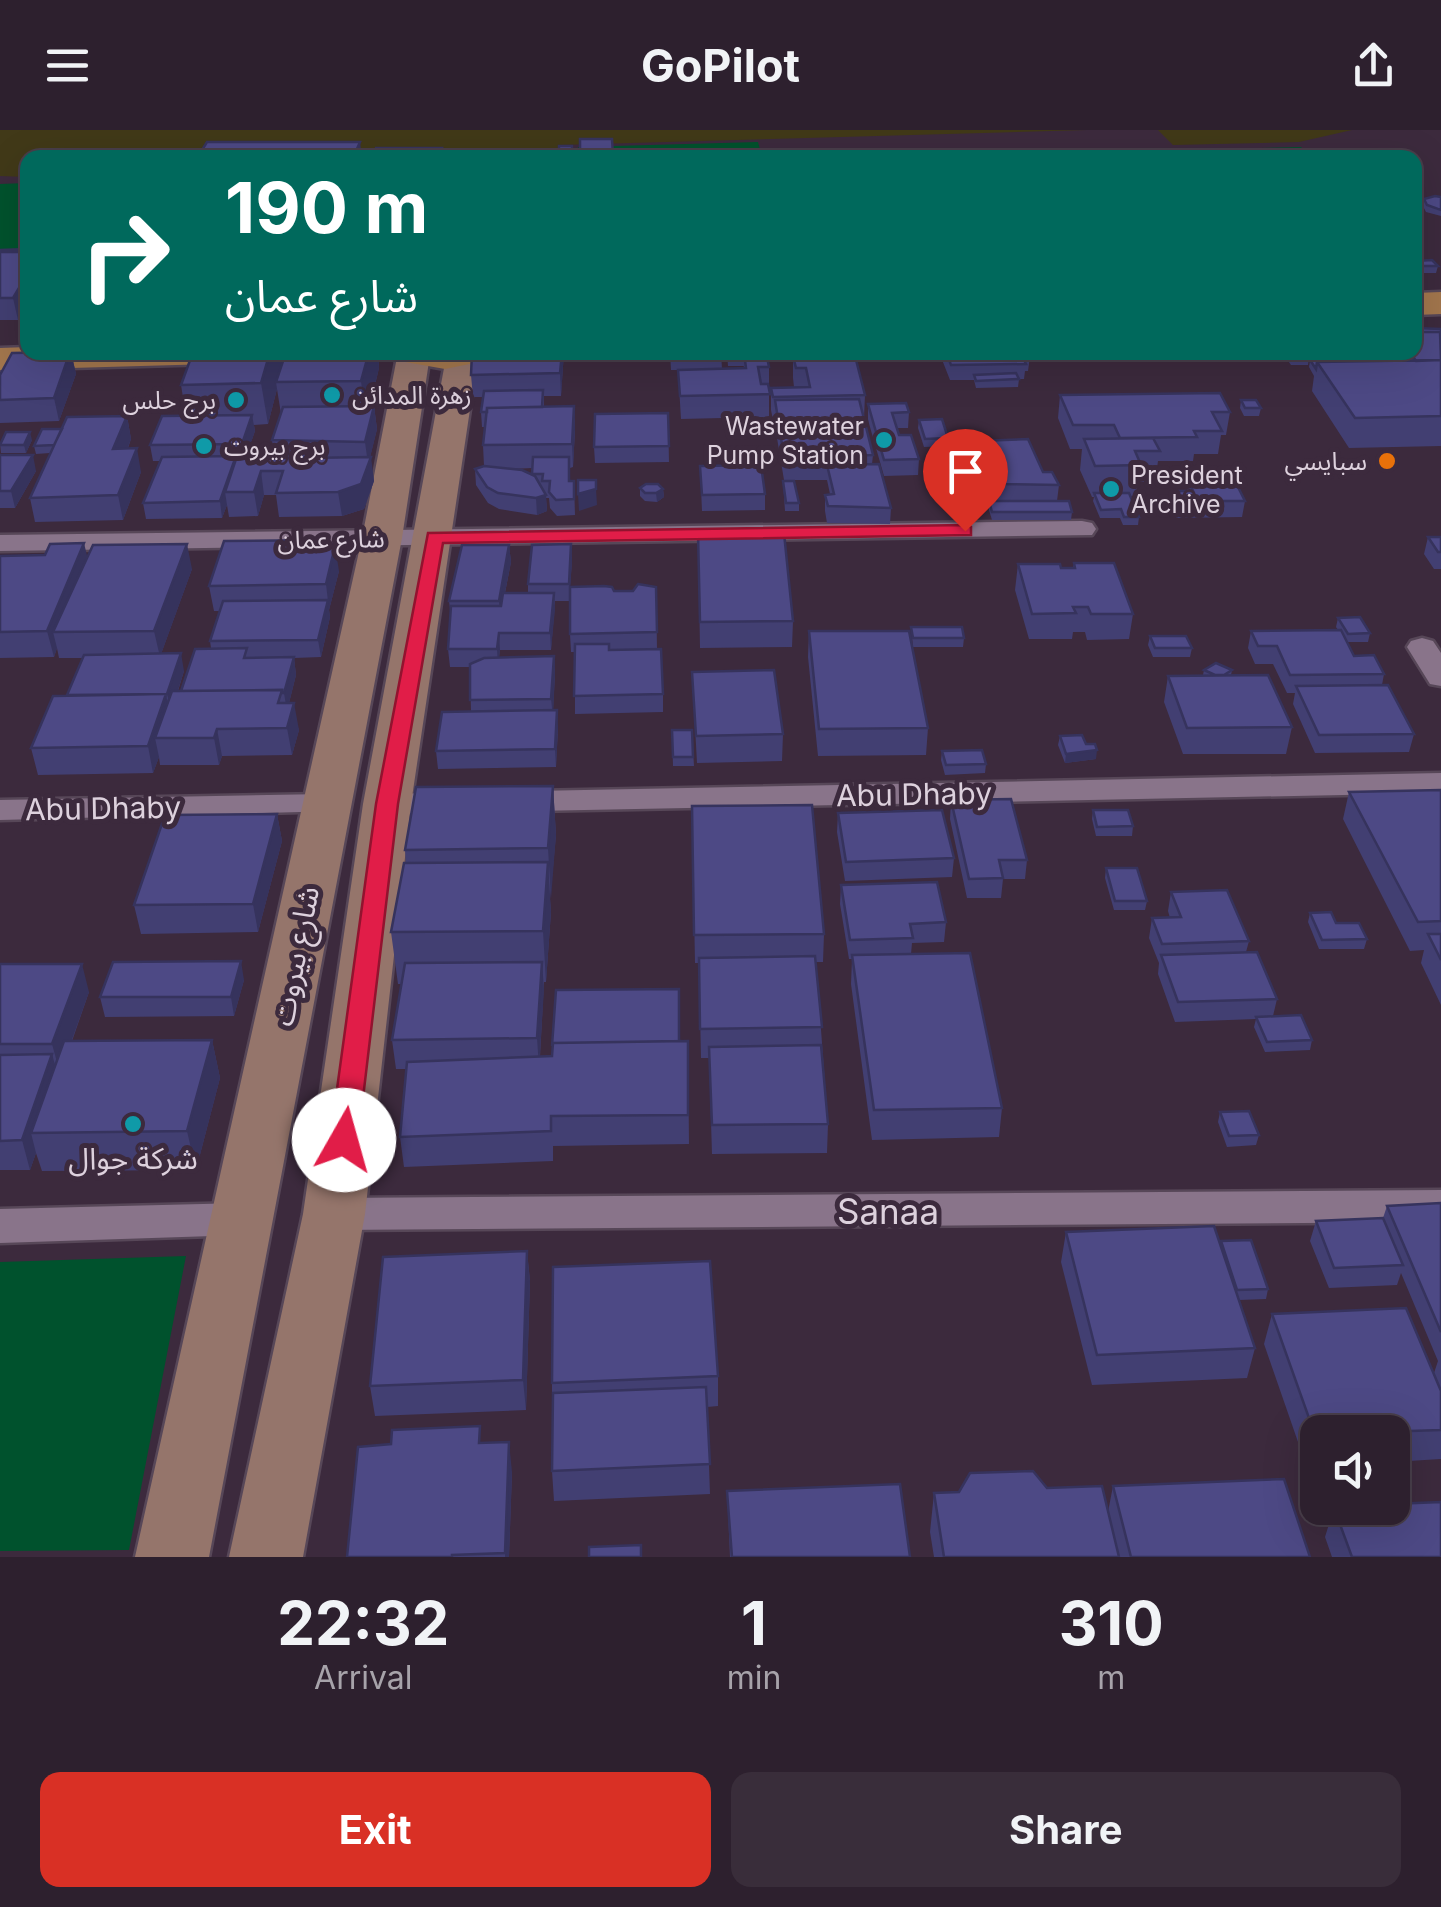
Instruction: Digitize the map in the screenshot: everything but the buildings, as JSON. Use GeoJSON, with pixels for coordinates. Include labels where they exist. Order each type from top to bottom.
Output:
{"type":"FeatureCollection","features":[{"type":"Feature","properties":{"kind":"main road","name":"شارع بيروت"},"geometry":{"type":"LineString","coordinates":[[266,1557],[334,1214],[387,804],[408,538],[438,360]]}},
{"type":"Feature","properties":{"kind":"main road","name":"شارع بيروت"},"geometry":{"type":"LineString","coordinates":[[172,1557],[325,804],[408,538]]}},
{"type":"Feature","properties":{"kind":"street","name":"شارع عمان"},"geometry":{"type":"LineString","coordinates":[[0,543],[1082,530]]}},
{"type":"Feature","properties":{"kind":"street"},"geometry":{"type":"LineString","coordinates":[[1422,648],[1441,677]]}},
{"type":"Feature","properties":{"kind":"street","name":"Abu Dhaby"},"geometry":{"type":"LineString","coordinates":[[387,804],[1441,783]]}},
{"type":"Feature","properties":{"kind":"street","name":"Abu Dhaby"},"geometry":{"type":"LineString","coordinates":[[0,810],[325,804]]}},
{"type":"Feature","properties":{"kind":"street","name":"Sanaa"},"geometry":{"type":"LineString","coordinates":[[334,1214],[1441,1206]]}},
{"type":"Feature","properties":{"kind":"street"},"geometry":{"type":"LineString","coordinates":[[0,1226],[243,1219]]}},
{"type":"Feature","properties":{"kind":"green space"},"geometry":{"type":"Polygon","coordinates":[[[758,142],[760,150],[579,150],[578,147],[758,142]]]}},
{"type":"Feature","properties":{"kind":"green space"},"geometry":{"type":"Polygon","coordinates":[[[1301,147],[1304,150],[1166,150],[1301,147]]]}},
{"type":"Feature","properties":{"kind":"green space"},"geometry":{"type":"Polygon","coordinates":[[[20,183],[20,253],[0,254],[0,184],[20,183]]]}},
{"type":"Feature","properties":{"kind":"green space"},"geometry":{"type":"Polygon","coordinates":[[[186,1256],[129,1550],[0,1551],[0,1262],[186,1256]]]}},
{"type":"Feature","properties":{"kind":"sand"},"geometry":{"type":"Polygon","coordinates":[[[0,130],[1087,130],[560,145],[558,150],[20,150],[20,177],[0,176],[0,130]]]}},
{"type":"Feature","properties":{"kind":"sand"},"geometry":{"type":"Polygon","coordinates":[[[1158,130],[1352,130],[1299,142],[1173,145],[1158,130]]]}},
{"type":"Feature","properties":{"kind":"place","name":"زهرة المدائن"},"geometry":{"type":"Point","coordinates":[332,395]}},
{"type":"Feature","properties":{"kind":"place","name":"برج حلس"},"geometry":{"type":"Point","coordinates":[236,400]}},
{"type":"Feature","properties":{"kind":"place","name":"Wastewater Pump Station"},"geometry":{"type":"Point","coordinates":[884,440]}},
{"type":"Feature","properties":{"kind":"place","name":"برج بيروت"},"geometry":{"type":"Point","coordinates":[204,446]}},
{"type":"Feature","properties":{"kind":"place","name":"سبايسي"},"geometry":{"type":"Point","coordinates":[1387,461]}},
{"type":"Feature","properties":{"kind":"place","name":"President Archive"},"geometry":{"type":"Point","coordinates":[1111,489]}},
{"type":"Feature","properties":{"kind":"place","name":"شركة جوال"},"geometry":{"type":"Point","coordinates":[133,1124]}},
{"type":"Feature","properties":{"kind":"route"},"geometry":{"type":"LineString","coordinates":[[344,1140],[387,804],[434,537],[965,531]]}}]}
